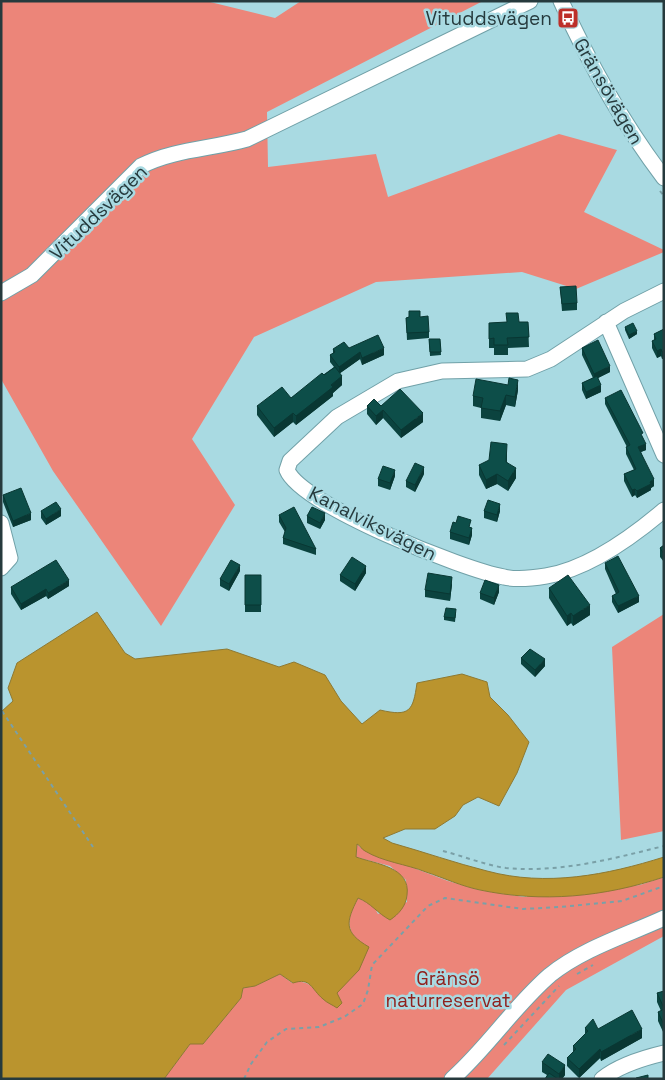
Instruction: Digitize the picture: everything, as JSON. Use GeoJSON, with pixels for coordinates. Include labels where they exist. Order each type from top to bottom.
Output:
{"type":"FeatureCollection","features":[{"type":"Feature","properties":{"kind":"street","name":"Vituddsvägen"},"geometry":{"type":"LineString","coordinates":[[1,293],[14,288],[32,275],[141,166],[156,158],[223,146],[247,138],[530,1]]}},
{"type":"Feature","properties":{"kind":"street","name":"Gränsövägen"},"geometry":{"type":"LineString","coordinates":[[560,1],[578,41],[618,109],[664,178]]}},
{"type":"Feature","properties":{"kind":"street","name":"Kanalviksvägen"},"geometry":{"type":"LineString","coordinates":[[664,291],[606,322],[551,360],[527,369],[442,371],[398,381],[337,417],[290,461],[287,470],[290,478],[322,500],[386,534],[442,559],[506,578],[546,576],[594,558],[642,528],[664,510]]}},
{"type":"Feature","properties":{"kind":"street"},"geometry":{"type":"LineString","coordinates":[[606,322],[664,455]]}},
{"type":"Feature","properties":{"kind":"street"},"geometry":{"type":"LineString","coordinates":[[1,523],[10,558],[1,568]]}},
{"type":"Feature","properties":{"kind":"street"},"geometry":{"type":"LineString","coordinates":[[452,1079],[472,1061],[533,992],[552,974],[585,954],[664,918]]}},
{"type":"Feature","properties":{"kind":"street"},"geometry":{"type":"LineString","coordinates":[[602,1079],[611,1072],[649,1056],[664,1053]]}},
{"type":"Feature","properties":{"kind":"path"},"geometry":{"type":"LineString","coordinates":[[2,711],[93,847]]}},
{"type":"Feature","properties":{"kind":"path"},"geometry":{"type":"LineString","coordinates":[[443,851],[504,867],[546,870],[588,864],[664,846]]}},
{"type":"Feature","properties":{"kind":"path"},"geometry":{"type":"LineString","coordinates":[[244,1079],[251,1064],[267,1042],[286,1029],[319,1027],[344,1017],[363,1004],[368,990],[372,965],[428,906],[445,898],[523,908],[560,907],[622,901],[664,886]]}},
{"type":"Feature","properties":{"kind":"path"},"geometry":{"type":"LineString","coordinates":[[570,978],[598,962]]}},
{"type":"Feature","properties":{"kind":"path"},"geometry":{"type":"LineString","coordinates":[[498,1051],[564,981]]}},
{"type":"Feature","properties":{"kind":"green space"},"geometry":{"type":"Polygon","coordinates":[[[1,1],[206,1],[275,18],[301,1],[483,1],[267,112],[268,167],[376,154],[388,197],[559,134],[617,150],[584,212],[664,250],[664,252],[576,289],[522,272],[376,282],[254,337],[192,439],[235,505],[161,626],[53,471],[1,379],[1,1]]]}},
{"type":"Feature","properties":{"kind":"green space"},"geometry":{"type":"Polygon","coordinates":[[[664,614],[664,831],[621,840],[612,647],[664,614]]]}},
{"type":"Feature","properties":{"kind":"green space","name":"Gränsö naturreservat"},"geometry":{"type":"Polygon","coordinates":[[[357,844],[361,848],[448,881],[479,890],[524,897],[640,885],[664,877],[664,936],[566,990],[487,1079],[164,1079],[190,1044],[203,1044],[241,998],[243,988],[255,986],[280,974],[292,983],[307,983],[324,1000],[337,993],[355,939],[349,923],[358,898],[373,905],[378,914],[407,902],[406,880],[390,866],[356,857],[357,844]]]}},
{"type":"Feature","properties":{"kind":"shaded area"},"geometry":{"type":"Polygon","coordinates":[[[97,612],[125,653],[135,659],[227,649],[279,667],[294,662],[325,675],[341,701],[362,724],[380,710],[398,713],[408,710],[414,700],[417,683],[462,674],[487,682],[490,697],[508,715],[529,742],[517,773],[499,806],[478,797],[463,805],[455,816],[435,829],[405,829],[383,838],[392,843],[451,861],[509,876],[532,878],[576,877],[621,869],[664,857],[664,877],[619,889],[573,896],[550,897],[503,894],[466,886],[379,858],[357,844],[356,857],[391,868],[398,873],[404,878],[407,886],[407,895],[402,909],[390,920],[358,898],[349,920],[349,926],[355,936],[369,947],[359,970],[337,993],[342,1003],[337,1008],[319,995],[307,983],[293,983],[280,974],[255,986],[243,988],[241,998],[203,1044],[190,1044],[164,1079],[1,1079],[1,712],[13,701],[8,688],[17,663],[97,612]]]}},
{"type":"Feature","properties":{"kind":"building"},"geometry":{"type":"Polygon","coordinates":[[[576,286],[577,303],[562,304],[560,287],[576,286]]]}},
{"type":"Feature","properties":{"kind":"building"},"geometry":{"type":"Polygon","coordinates":[[[409,311],[420,311],[420,317],[428,316],[429,332],[407,333],[406,318],[409,317],[409,311]]]}},
{"type":"Feature","properties":{"kind":"building"},"geometry":{"type":"Polygon","coordinates":[[[506,313],[518,313],[519,322],[528,322],[529,337],[507,338],[508,345],[494,345],[494,338],[489,339],[489,323],[507,322],[506,313]]]}},
{"type":"Feature","properties":{"kind":"building"},"geometry":{"type":"Polygon","coordinates":[[[633,323],[637,331],[629,335],[625,327],[633,323]]]}},
{"type":"Feature","properties":{"kind":"building"},"geometry":{"type":"Polygon","coordinates":[[[664,329],[664,351],[662,352],[661,349],[657,351],[652,341],[656,339],[654,334],[664,329]]]}},
{"type":"Feature","properties":{"kind":"building"},"geometry":{"type":"Polygon","coordinates":[[[378,335],[384,348],[362,358],[360,352],[339,367],[330,355],[335,352],[333,349],[344,342],[349,348],[378,335]]]}},
{"type":"Feature","properties":{"kind":"building"},"geometry":{"type":"Polygon","coordinates":[[[429,339],[440,339],[441,352],[430,352],[429,339]]]}},
{"type":"Feature","properties":{"kind":"building"},"geometry":{"type":"Polygon","coordinates":[[[598,340],[610,366],[594,374],[582,348],[598,340]]]}},
{"type":"Feature","properties":{"kind":"building"},"geometry":{"type":"Polygon","coordinates":[[[335,367],[342,376],[331,385],[333,387],[296,416],[293,413],[274,428],[257,406],[282,387],[291,398],[322,373],[324,375],[335,367]]]}},
{"type":"Feature","properties":{"kind":"building"},"geometry":{"type":"Polygon","coordinates":[[[597,376],[601,385],[586,392],[582,383],[597,376]]]}},
{"type":"Feature","properties":{"kind":"building"},"geometry":{"type":"Polygon","coordinates":[[[509,378],[518,380],[515,397],[506,395],[500,411],[481,408],[483,398],[473,396],[476,379],[508,385],[509,378]]]}},
{"type":"Feature","properties":{"kind":"building"},"geometry":{"type":"Polygon","coordinates":[[[400,389],[423,413],[401,430],[383,410],[376,416],[367,406],[374,399],[381,406],[400,389]]]}},
{"type":"Feature","properties":{"kind":"building"},"geometry":{"type":"Polygon","coordinates":[[[621,390],[643,433],[641,434],[646,444],[638,447],[654,479],[650,482],[651,484],[637,491],[635,489],[632,490],[624,474],[636,469],[626,447],[630,445],[605,398],[621,390]]]}},
{"type":"Feature","properties":{"kind":"building"},"geometry":{"type":"Polygon","coordinates":[[[491,442],[507,444],[506,462],[516,468],[508,481],[497,474],[486,480],[479,465],[489,460],[491,442]]]}},
{"type":"Feature","properties":{"kind":"building"},"geometry":{"type":"Polygon","coordinates":[[[415,463],[424,467],[415,485],[406,481],[415,463]]]}},
{"type":"Feature","properties":{"kind":"building"},"geometry":{"type":"Polygon","coordinates":[[[383,466],[395,470],[390,483],[378,479],[383,466]]]}},
{"type":"Feature","properties":{"kind":"building"},"geometry":{"type":"Polygon","coordinates":[[[21,488],[31,513],[13,521],[3,495],[21,488]]]}},
{"type":"Feature","properties":{"kind":"building"},"geometry":{"type":"Polygon","coordinates":[[[488,500],[500,504],[497,515],[484,511],[488,500]]]}},
{"type":"Feature","properties":{"kind":"building"},"geometry":{"type":"Polygon","coordinates":[[[56,502],[61,509],[46,519],[41,511],[56,502]]]}},
{"type":"Feature","properties":{"kind":"building"},"geometry":{"type":"Polygon","coordinates":[[[294,507],[316,549],[283,538],[286,528],[279,515],[294,507]]]}},
{"type":"Feature","properties":{"kind":"building"},"geometry":{"type":"Polygon","coordinates":[[[312,507],[325,513],[320,523],[307,516],[312,507]]]}},
{"type":"Feature","properties":{"kind":"building"},"geometry":{"type":"Polygon","coordinates":[[[458,516],[471,520],[469,527],[472,528],[469,538],[450,532],[453,522],[456,523],[458,516]]]}},
{"type":"Feature","properties":{"kind":"building"},"geometry":{"type":"Polygon","coordinates":[[[664,545],[664,554],[660,548],[664,545]]]}},
{"type":"Feature","properties":{"kind":"building"},"geometry":{"type":"Polygon","coordinates":[[[618,556],[639,596],[618,606],[612,596],[619,592],[605,563],[618,556]]]}},
{"type":"Feature","properties":{"kind":"building"},"geometry":{"type":"Polygon","coordinates":[[[352,557],[366,566],[355,584],[340,575],[352,557]]]}},
{"type":"Feature","properties":{"kind":"building"},"geometry":{"type":"Polygon","coordinates":[[[56,560],[69,580],[48,593],[46,589],[21,604],[11,587],[56,560]]]}},
{"type":"Feature","properties":{"kind":"building"},"geometry":{"type":"Polygon","coordinates":[[[231,560],[240,565],[229,584],[220,579],[231,560]]]}},
{"type":"Feature","properties":{"kind":"building"},"geometry":{"type":"Polygon","coordinates":[[[428,573],[452,577],[450,594],[425,590],[428,573]]]}},
{"type":"Feature","properties":{"kind":"building"},"geometry":{"type":"Polygon","coordinates":[[[245,575],[261,575],[261,605],[245,605],[245,575]]]}},
{"type":"Feature","properties":{"kind":"building"},"geometry":{"type":"Polygon","coordinates":[[[568,575],[590,605],[573,616],[571,613],[567,616],[549,588],[568,575]]]}},
{"type":"Feature","properties":{"kind":"building"},"geometry":{"type":"Polygon","coordinates":[[[485,580],[499,585],[494,598],[480,593],[485,580]]]}},
{"type":"Feature","properties":{"kind":"building"},"geometry":{"type":"Polygon","coordinates":[[[446,608],[456,609],[455,618],[444,617],[446,608]]]}},
{"type":"Feature","properties":{"kind":"building"},"geometry":{"type":"Polygon","coordinates":[[[530,649],[545,659],[535,670],[521,658],[530,649]]]}},
{"type":"Feature","properties":{"kind":"building"},"geometry":{"type":"Polygon","coordinates":[[[664,991],[664,1008],[657,993],[664,991]]]}},
{"type":"Feature","properties":{"kind":"building"},"geometry":{"type":"Polygon","coordinates":[[[664,1009],[664,1025],[658,1012],[664,1009]]]}},
{"type":"Feature","properties":{"kind":"building"},"geometry":{"type":"Polygon","coordinates":[[[632,1010],[642,1029],[601,1052],[600,1049],[579,1069],[567,1058],[576,1049],[573,1046],[588,1031],[585,1028],[593,1019],[598,1029],[632,1010]]]}},
{"type":"Feature","properties":{"kind":"building"},"geometry":{"type":"Polygon","coordinates":[[[548,1054],[565,1065],[559,1074],[542,1062],[548,1054]]]}},
{"type":"Feature","properties":{"kind":"building"},"geometry":{"type":"Polygon","coordinates":[[[549,1073],[558,1079],[545,1079],[549,1073]]]}},
{"type":"Feature","properties":{"kind":"building"},"geometry":{"type":"Polygon","coordinates":[[[648,1075],[648,1079],[636,1079],[636,1078],[648,1075]]]}},
{"type":"Feature","properties":{"kind":"place","name":"Vituddsvägen"},"geometry":{"type":"Point","coordinates":[568,18]}}]}
